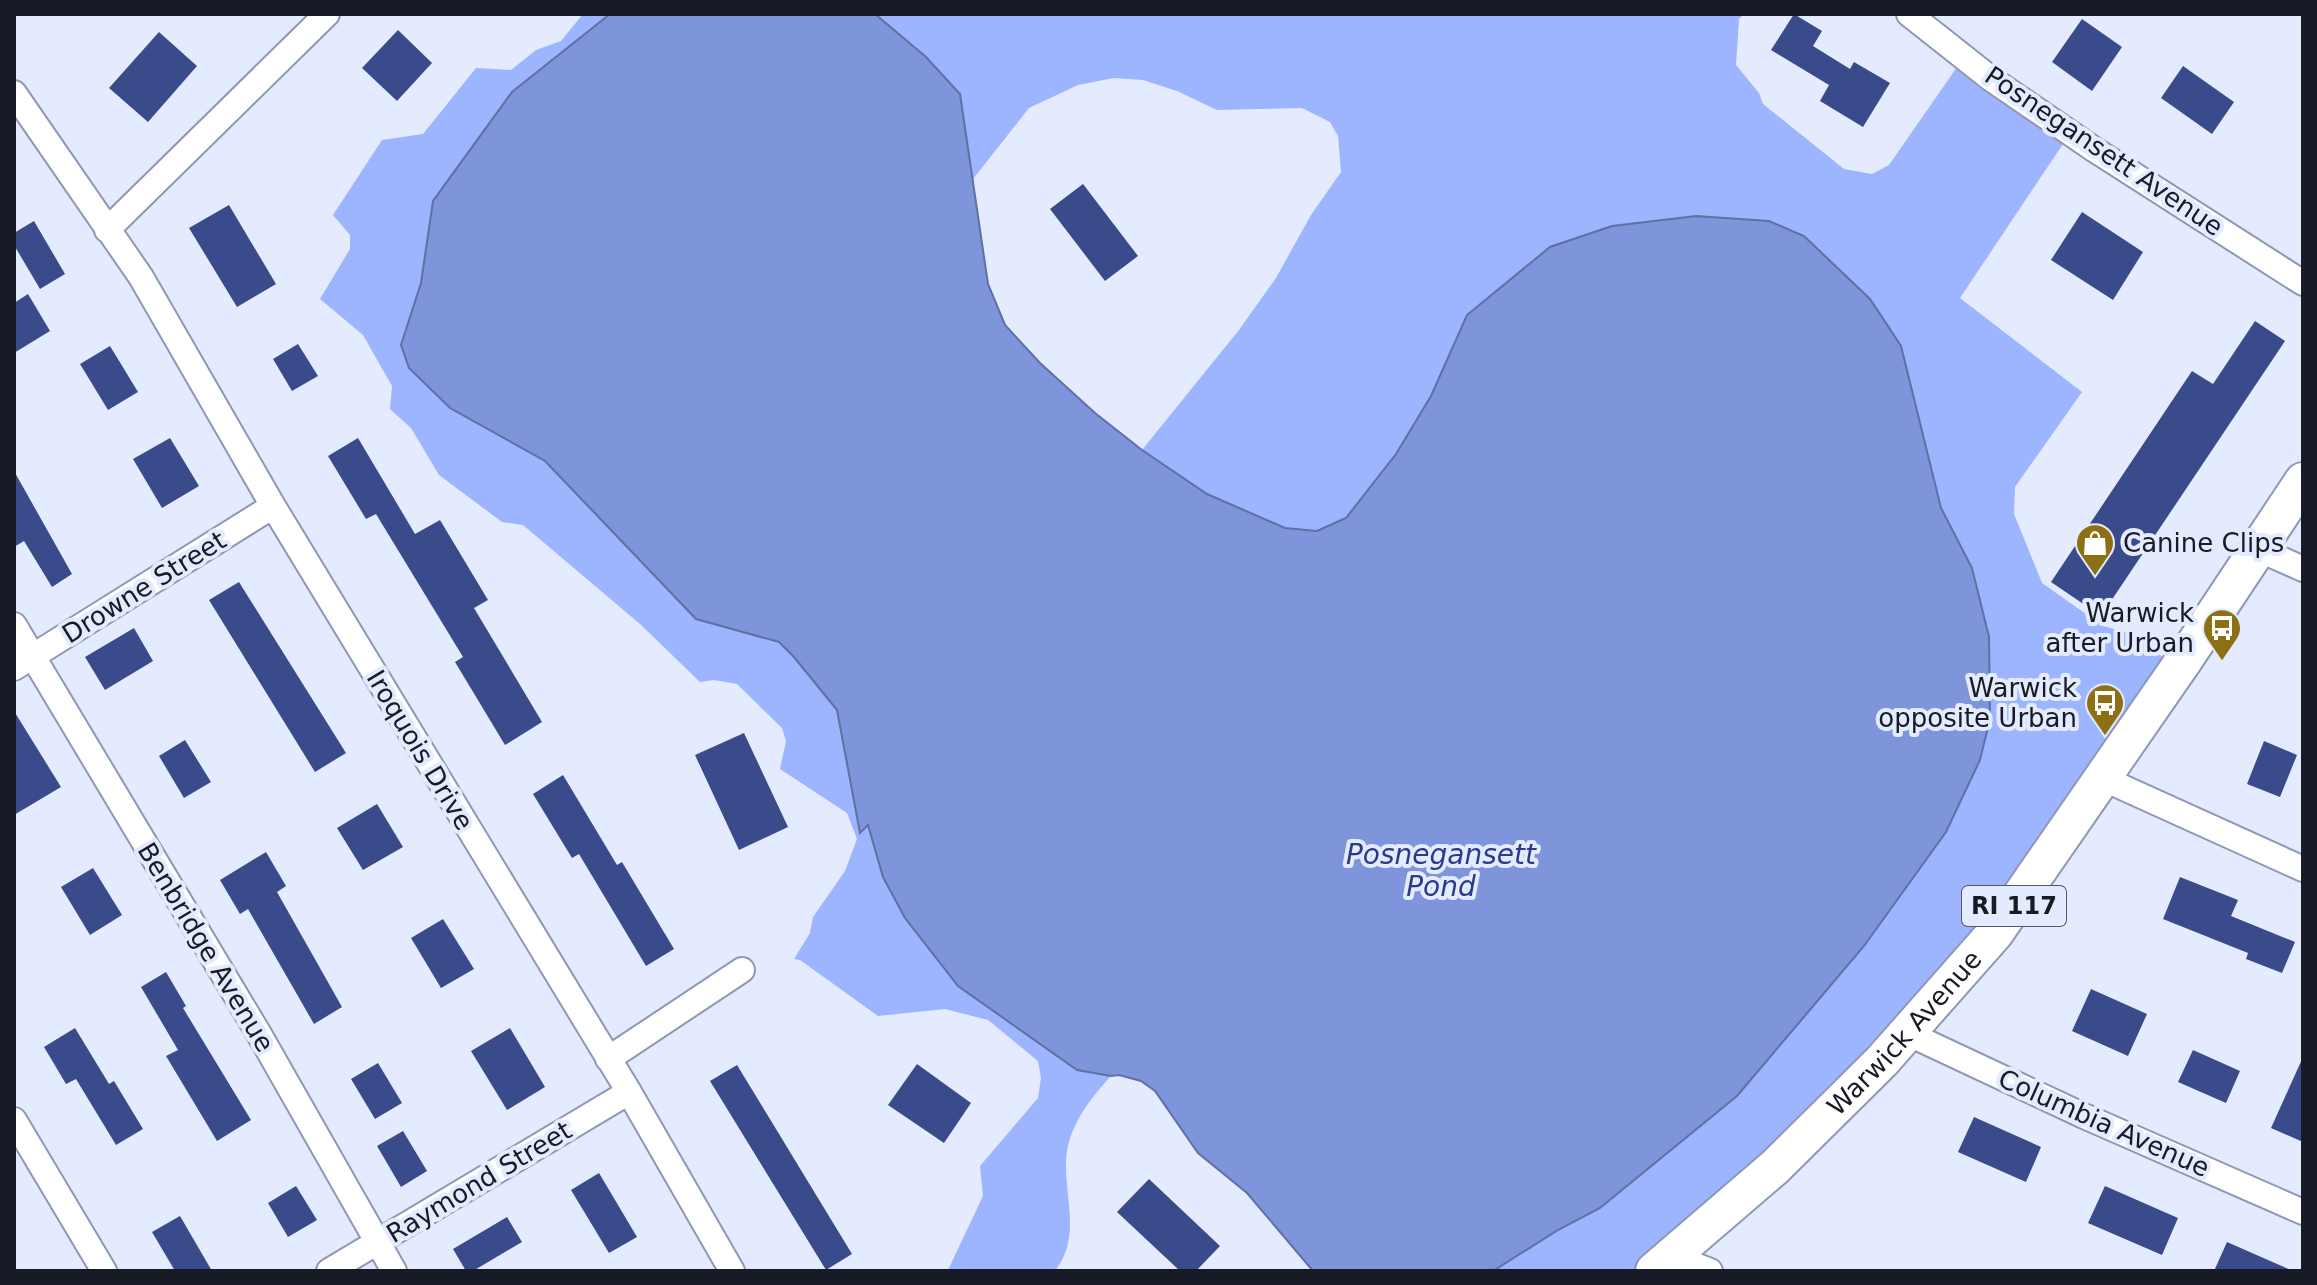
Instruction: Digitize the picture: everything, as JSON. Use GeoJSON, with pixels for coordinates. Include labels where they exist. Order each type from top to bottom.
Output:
{"type":"FeatureCollection","features":[{"type":"Feature","properties":{"kind":"main road","name":"Warwick Avenue"},"geometry":{"type":"LineString","coordinates":[[1663,1263],[1775,1167],[1907,1033],[1995,933],[2303,481]]}},
{"type":"Feature","properties":{"kind":"street"},"geometry":{"type":"LineString","coordinates":[[107,230],[327,14]]}},
{"type":"Feature","properties":{"kind":"street","name":"Posnegansett Avenue"},"geometry":{"type":"LineString","coordinates":[[1909,14],[1990,78],[2095,150],[2303,283]]}},
{"type":"Feature","properties":{"kind":"street","name":"Iroquois Drive"},"geometry":{"type":"LineString","coordinates":[[14,93],[141,277],[273,506],[629,1092],[732,1271]]}},
{"type":"Feature","properties":{"kind":"street","name":"Drowne Street"},"geometry":{"type":"LineString","coordinates":[[24,662],[273,506]]}},
{"type":"Feature","properties":{"kind":"street"},"geometry":{"type":"LineString","coordinates":[[2258,549],[2303,569]]}},
{"type":"Feature","properties":{"kind":"street","name":"Benbridge Avenue"},"geometry":{"type":"LineString","coordinates":[[14,625],[24,662],[259,1034],[394,1271]]}},
{"type":"Feature","properties":{"kind":"street"},"geometry":{"type":"LineString","coordinates":[[2102,778],[2303,869]]}},
{"type":"Feature","properties":{"kind":"street"},"geometry":{"type":"LineString","coordinates":[[608,1059],[742,970]]}},
{"type":"Feature","properties":{"kind":"street","name":"Columbia Avenue"},"geometry":{"type":"LineString","coordinates":[[1907,1033],[2084,1116],[2303,1212]]}},
{"type":"Feature","properties":{"kind":"street","name":"Raymond Street"},"geometry":{"type":"LineString","coordinates":[[329,1271],[629,1092]]}},
{"type":"Feature","properties":{"kind":"street"},"geometry":{"type":"LineString","coordinates":[[14,1120],[104,1271]]}},
{"type":"Feature","properties":{"kind":"street"},"geometry":{"type":"LineString","coordinates":[[1663,1263],[1710,1271]]}},
{"type":"Feature","properties":{"kind":"shaded area"},"geometry":{"type":"Polygon","coordinates":[[[583,14],[610,14],[586,32],[434,201],[421,283],[401,345],[409,368],[450,408],[545,461],[696,619],[779,642],[794,657],[837,710],[860,832],[868,824],[883,877],[1077,1070],[1111,1076],[1087,1105],[1070,1138],[1066,1176],[1070,1232],[1063,1258],[1055,1271],[948,1270],[983,1196],[980,1166],[1038,1098],[1041,1078],[1038,1061],[988,1020],[945,1009],[878,1016],[800,960],[794,959],[810,933],[813,917],[845,871],[857,839],[847,813],[780,769],[786,741],[782,728],[737,684],[714,680],[700,682],[640,624],[523,525],[502,522],[439,475],[411,428],[390,409],[392,386],[363,335],[320,299],[350,249],[350,235],[333,215],[382,140],[423,134],[476,68],[511,70],[536,50],[561,41],[583,14]]]}},
{"type":"Feature","properties":{"kind":"shaded area"},"geometry":{"type":"Polygon","coordinates":[[[875,14],[1744,14],[1739,19],[1736,65],[1759,93],[1763,104],[1844,169],[1872,174],[1889,165],[1964,57],[2073,129],[1960,298],[2082,392],[2015,487],[2014,514],[2042,583],[2103,626],[2129,633],[2178,668],[2000,930],[1655,1271],[1493,1271],[1600,1208],[1972,568],[1941,508],[1901,346],[1870,299],[1804,236],[1769,221],[1696,216],[1612,226],[1550,247],[1467,315],[1431,396],[1396,454],[1346,518],[1317,531],[1285,528],[1207,494],[1142,450],[1239,330],[1276,278],[1311,215],[1341,172],[1338,136],[1330,122],[1302,108],[1217,110],[1177,91],[1143,80],[1114,78],[1078,85],[1029,108],[973,179],[960,94],[926,57],[875,14]]]}},
{"type":"Feature","properties":{"kind":"water","name":"Posnegansett Pond"},"geometry":{"type":"Polygon","coordinates":[[[610,14],[875,14],[926,57],[960,94],[988,284],[1005,325],[1040,363],[1142,450],[1207,494],[1285,528],[1317,531],[1346,518],[1396,454],[1431,396],[1467,315],[1550,247],[1612,226],[1696,216],[1769,221],[1804,236],[1870,299],[1901,346],[1941,508],[1972,568],[1989,637],[1990,719],[1980,760],[1946,832],[1864,946],[1737,1096],[1600,1208],[1493,1271],[1313,1271],[1247,1193],[1198,1153],[1155,1091],[1141,1081],[1119,1075],[1077,1070],[958,986],[905,918],[883,877],[868,825],[860,833],[837,710],[779,642],[696,619],[545,461],[450,408],[409,368],[401,345],[421,283],[433,201],[512,92],[610,14]]]}},
{"type":"Feature","properties":{"kind":"building"},"geometry":{"type":"Polygon","coordinates":[[[1794,14],[1822,31],[1813,46],[1850,69],[1854,62],[1890,83],[1863,127],[1820,101],[1829,85],[1771,50],[1794,14]]]}},
{"type":"Feature","properties":{"kind":"building"},"geometry":{"type":"Polygon","coordinates":[[[2082,19],[2122,47],[2092,91],[2052,62],[2082,19]]]}},
{"type":"Feature","properties":{"kind":"building"},"geometry":{"type":"Polygon","coordinates":[[[398,30],[432,63],[397,101],[362,68],[398,30]]]}},
{"type":"Feature","properties":{"kind":"building"},"geometry":{"type":"Polygon","coordinates":[[[159,32],[197,66],[148,122],[109,88],[159,32]]]}},
{"type":"Feature","properties":{"kind":"building"},"geometry":{"type":"Polygon","coordinates":[[[2183,66],[2234,102],[2212,134],[2161,98],[2183,66]]]}},
{"type":"Feature","properties":{"kind":"building"},"geometry":{"type":"Polygon","coordinates":[[[1083,184],[1138,256],[1105,281],[1050,209],[1083,184]]]}},
{"type":"Feature","properties":{"kind":"building"},"geometry":{"type":"Polygon","coordinates":[[[229,205],[276,284],[237,307],[189,228],[229,205]]]}},
{"type":"Feature","properties":{"kind":"building"},"geometry":{"type":"Polygon","coordinates":[[[2082,212],[2143,252],[2113,300],[2051,260],[2082,212]]]}},
{"type":"Feature","properties":{"kind":"building"},"geometry":{"type":"Polygon","coordinates":[[[34,221],[65,274],[40,289],[14,245],[14,233],[34,221]]]}},
{"type":"Feature","properties":{"kind":"building"},"geometry":{"type":"Polygon","coordinates":[[[28,294],[50,331],[14,353],[14,303],[28,294]]]}},
{"type":"Feature","properties":{"kind":"building"},"geometry":{"type":"Polygon","coordinates":[[[2255,321],[2285,341],[2101,616],[2051,582],[2192,371],[2213,384],[2255,321]]]}},
{"type":"Feature","properties":{"kind":"building"},"geometry":{"type":"Polygon","coordinates":[[[298,344],[318,376],[292,391],[273,359],[298,344]]]}},
{"type":"Feature","properties":{"kind":"building"},"geometry":{"type":"Polygon","coordinates":[[[110,346],[138,392],[108,410],[80,364],[110,346]]]}},
{"type":"Feature","properties":{"kind":"building"},"geometry":{"type":"Polygon","coordinates":[[[170,438],[199,486],[162,508],[133,459],[170,438]]]}},
{"type":"Feature","properties":{"kind":"building"},"geometry":{"type":"Polygon","coordinates":[[[358,438],[415,534],[440,520],[488,600],[474,608],[542,722],[505,745],[455,662],[463,657],[376,514],[366,519],[328,456],[358,438]]]}},
{"type":"Feature","properties":{"kind":"building"},"geometry":{"type":"Polygon","coordinates":[[[14,471],[72,574],[52,587],[24,541],[14,547],[14,471]]]}},
{"type":"Feature","properties":{"kind":"building"},"geometry":{"type":"Polygon","coordinates":[[[239,582],[346,753],[315,772],[209,600],[239,582]]]}},
{"type":"Feature","properties":{"kind":"building"},"geometry":{"type":"Polygon","coordinates":[[[134,628],[153,661],[105,690],[85,657],[134,628]]]}},
{"type":"Feature","properties":{"kind":"building"},"geometry":{"type":"Polygon","coordinates":[[[14,711],[61,787],[14,815],[14,711]]]}},
{"type":"Feature","properties":{"kind":"building"},"geometry":{"type":"Polygon","coordinates":[[[744,733],[788,827],[739,850],[695,755],[744,733]]]}},
{"type":"Feature","properties":{"kind":"building"},"geometry":{"type":"Polygon","coordinates":[[[185,740],[211,782],[184,798],[159,756],[185,740]]]}},
{"type":"Feature","properties":{"kind":"building"},"geometry":{"type":"Polygon","coordinates":[[[2264,741],[2297,755],[2280,797],[2247,784],[2264,741]]]}},
{"type":"Feature","properties":{"kind":"building"},"geometry":{"type":"Polygon","coordinates":[[[563,775],[617,865],[622,862],[674,949],[646,966],[579,854],[572,858],[533,794],[563,775]]]}},
{"type":"Feature","properties":{"kind":"building"},"geometry":{"type":"Polygon","coordinates":[[[377,804],[403,847],[363,870],[337,828],[377,804]]]}},
{"type":"Feature","properties":{"kind":"building"},"geometry":{"type":"Polygon","coordinates":[[[266,852],[286,886],[277,892],[342,1007],[314,1024],[248,909],[240,914],[220,880],[266,852]]]}},
{"type":"Feature","properties":{"kind":"building"},"geometry":{"type":"Polygon","coordinates":[[[93,868],[122,915],[90,935],[61,887],[93,868]]]}},
{"type":"Feature","properties":{"kind":"building"},"geometry":{"type":"Polygon","coordinates":[[[2180,877],[2238,900],[2231,916],[2295,942],[2282,973],[2246,959],[2248,953],[2163,919],[2180,877]]]}},
{"type":"Feature","properties":{"kind":"building"},"geometry":{"type":"Polygon","coordinates":[[[443,919],[474,969],[441,988],[411,938],[443,919]]]}},
{"type":"Feature","properties":{"kind":"building"},"geometry":{"type":"Polygon","coordinates":[[[166,972],[186,1006],[183,1008],[251,1120],[217,1141],[166,1056],[178,1050],[141,987],[166,972]]]}},
{"type":"Feature","properties":{"kind":"building"},"geometry":{"type":"Polygon","coordinates":[[[2091,989],[2147,1014],[2128,1056],[2072,1031],[2091,989]]]}},
{"type":"Feature","properties":{"kind":"building"},"geometry":{"type":"Polygon","coordinates":[[[75,1028],[109,1084],[114,1081],[143,1129],[116,1145],[76,1079],[66,1084],[44,1047],[75,1028]]]}},
{"type":"Feature","properties":{"kind":"building"},"geometry":{"type":"Polygon","coordinates":[[[510,1028],[545,1087],[507,1110],[471,1051],[510,1028]]]}},
{"type":"Feature","properties":{"kind":"building"},"geometry":{"type":"Polygon","coordinates":[[[2193,1050],[2240,1071],[2226,1103],[2178,1082],[2193,1050]]]}},
{"type":"Feature","properties":{"kind":"building"},"geometry":{"type":"Polygon","coordinates":[[[2303,1057],[2303,1142],[2271,1128],[2303,1057]]]}},
{"type":"Feature","properties":{"kind":"building"},"geometry":{"type":"Polygon","coordinates":[[[378,1063],[402,1103],[375,1119],[351,1079],[378,1063]]]}},
{"type":"Feature","properties":{"kind":"building"},"geometry":{"type":"Polygon","coordinates":[[[917,1064],[971,1103],[944,1143],[888,1105],[917,1064]]]}},
{"type":"Feature","properties":{"kind":"building"},"geometry":{"type":"Polygon","coordinates":[[[737,1065],[852,1254],[826,1270],[710,1081],[737,1065]]]}},
{"type":"Feature","properties":{"kind":"building"},"geometry":{"type":"Polygon","coordinates":[[[1974,1117],[2041,1147],[2026,1182],[1958,1152],[1974,1117]]]}},
{"type":"Feature","properties":{"kind":"building"},"geometry":{"type":"Polygon","coordinates":[[[403,1131],[427,1171],[401,1187],[377,1146],[403,1131]]]}},
{"type":"Feature","properties":{"kind":"building"},"geometry":{"type":"Polygon","coordinates":[[[599,1173],[637,1237],[609,1253],[571,1190],[599,1173]]]}},
{"type":"Feature","properties":{"kind":"building"},"geometry":{"type":"Polygon","coordinates":[[[1149,1179],[1220,1246],[1196,1271],[1180,1271],[1117,1212],[1149,1179]]]}},
{"type":"Feature","properties":{"kind":"building"},"geometry":{"type":"Polygon","coordinates":[[[296,1186],[317,1220],[288,1237],[268,1203],[296,1186]]]}},
{"type":"Feature","properties":{"kind":"building"},"geometry":{"type":"Polygon","coordinates":[[[2105,1186],[2178,1218],[2162,1255],[2088,1223],[2105,1186]]]}},
{"type":"Feature","properties":{"kind":"building"},"geometry":{"type":"Polygon","coordinates":[[[180,1216],[212,1271],[175,1271],[152,1232],[180,1216]]]}},
{"type":"Feature","properties":{"kind":"building"},"geometry":{"type":"Polygon","coordinates":[[[507,1217],[522,1242],[473,1271],[466,1271],[453,1249],[507,1217]]]}},
{"type":"Feature","properties":{"kind":"building"},"geometry":{"type":"Polygon","coordinates":[[[2227,1242],[2293,1271],[2214,1271],[2227,1242]]]}},
{"type":"Feature","properties":{"kind":"place","name":"Canine Clips"},"geometry":{"type":"Point","coordinates":[2095,577]}},
{"type":"Feature","properties":{"kind":"place","name":"Warwick after Urban"},"geometry":{"type":"Point","coordinates":[2222,662]}},
{"type":"Feature","properties":{"kind":"place","name":"Warwick opposite Urban"},"geometry":{"type":"Point","coordinates":[2105,737]}}]}
